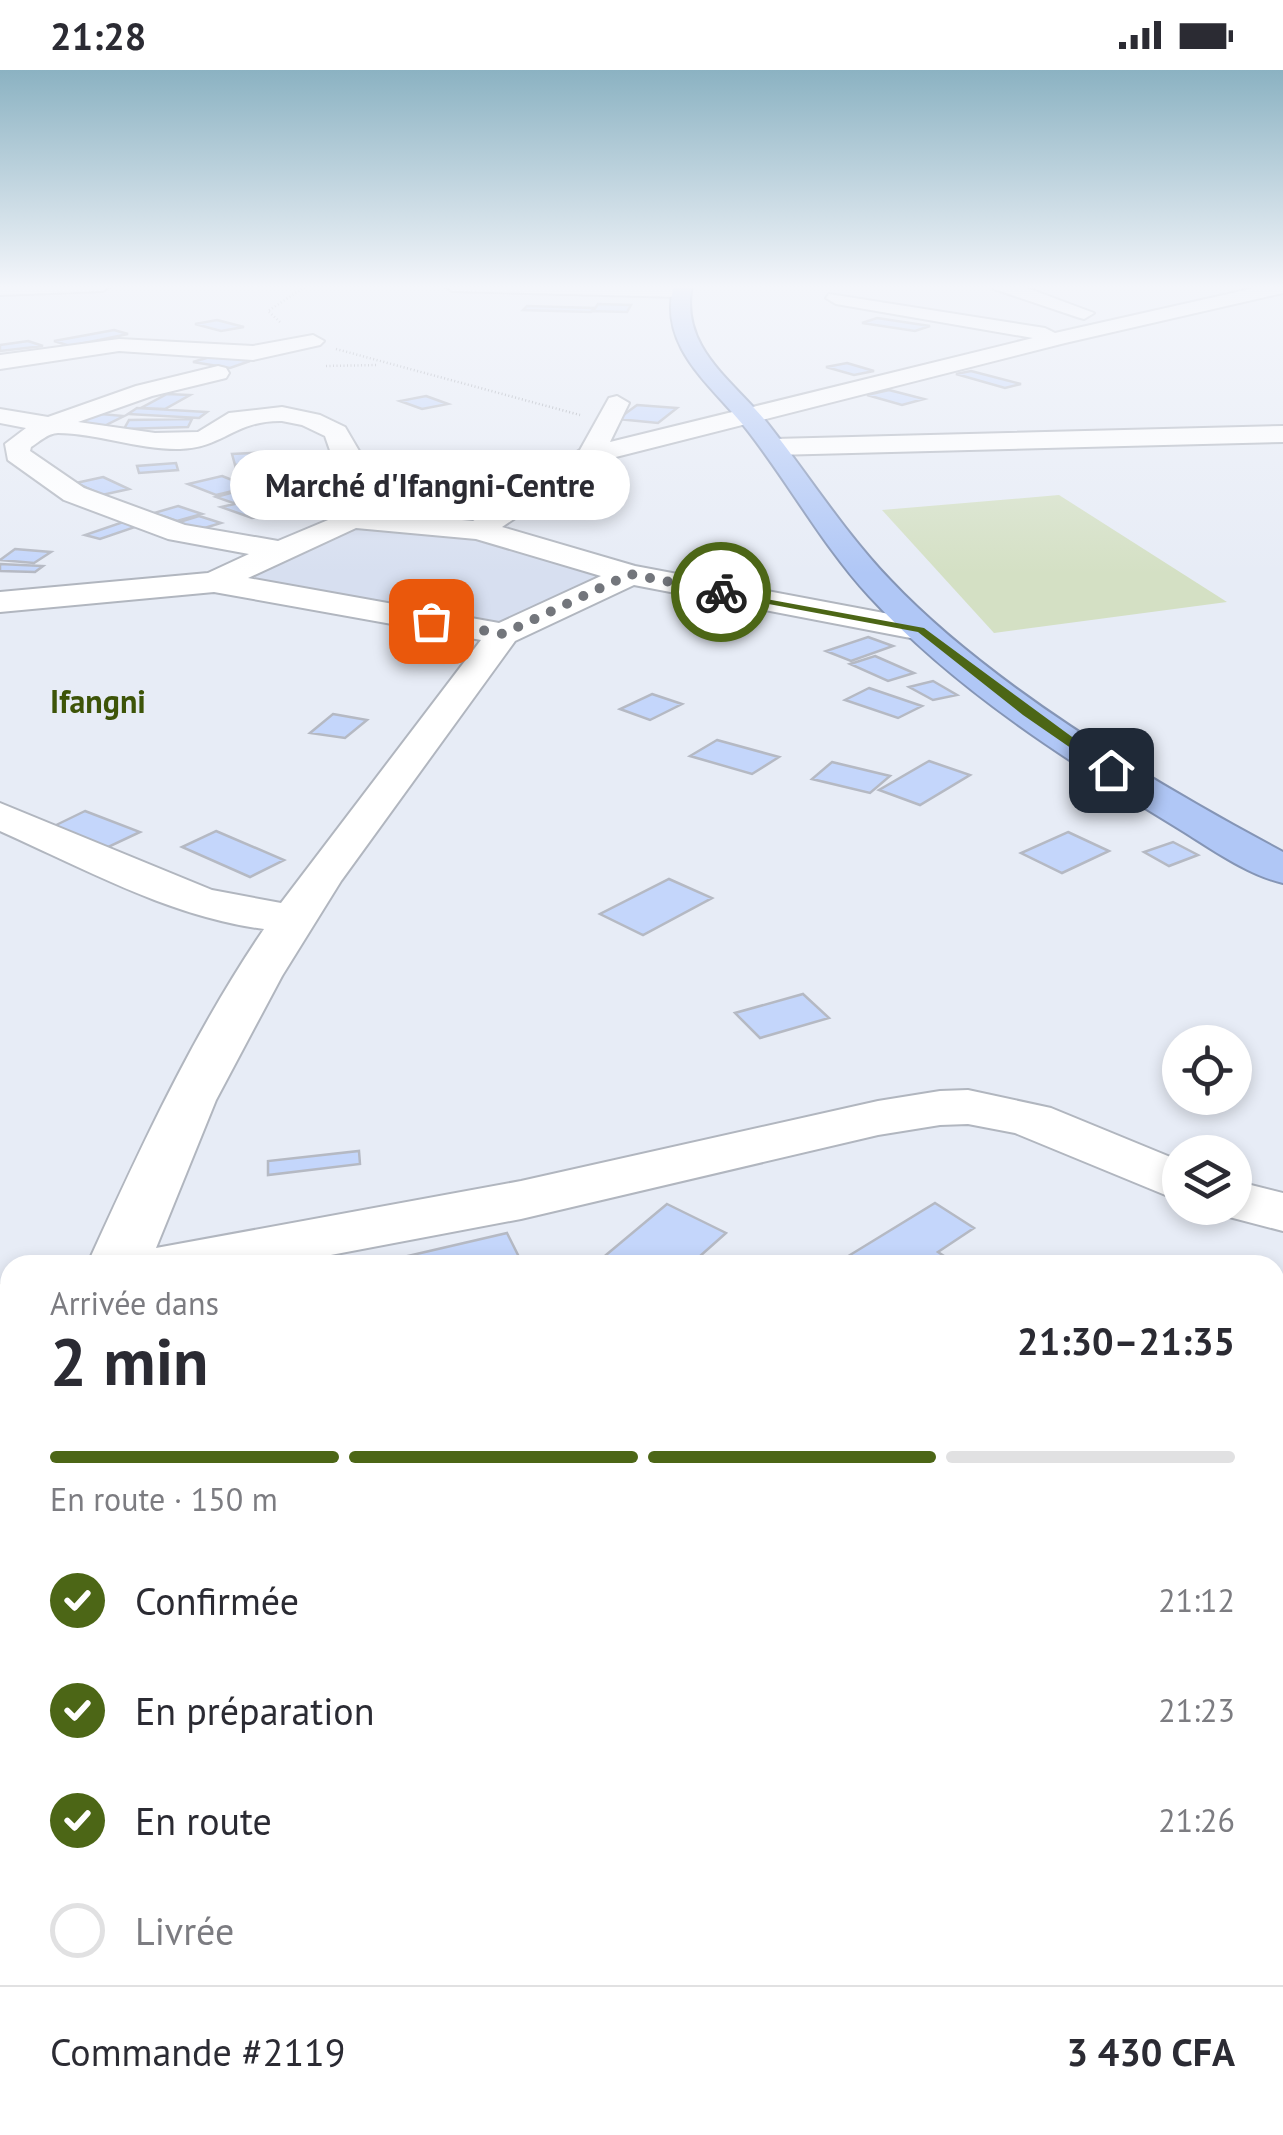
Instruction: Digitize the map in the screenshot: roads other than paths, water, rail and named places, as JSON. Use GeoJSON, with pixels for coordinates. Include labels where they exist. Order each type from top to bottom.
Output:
{"type":"FeatureCollection","features":[{"type":"Feature","properties":{"kind":"highway"},"geometry":{"type":"LineString","coordinates":[[719,381],[774,447],[864,571],[921,630],[1027,712],[1111,770],[1180,815],[1283,870]]}},
{"type":"Feature","properties":{"kind":"street"},"geometry":{"type":"LineString","coordinates":[[172,381],[24,438],[6,457],[74,494],[179,532],[281,551]]}},
{"type":"Feature","properties":{"kind":"street"},"geometry":{"type":"LineString","coordinates":[[479,530],[591,454],[892,381]]}},
{"type":"Feature","properties":{"kind":"street"},"geometry":{"type":"LineString","coordinates":[[591,454],[611,412]]}},
{"type":"Feature","properties":{"kind":"street"},"geometry":{"type":"LineString","coordinates":[[0,416],[138,438],[201,440],[226,423],[296,415],[336,432],[346,459],[356,463],[537,491]]}},
{"type":"Feature","properties":{"kind":"street"},"geometry":{"type":"LineString","coordinates":[[774,447],[1283,434]]}},
{"type":"Feature","properties":{"kind":"street"},"geometry":{"type":"LineString","coordinates":[[214,582],[352,520],[479,530],[630,574],[921,630]]}},
{"type":"Feature","properties":{"kind":"street"},"geometry":{"type":"LineString","coordinates":[[122,1255],[189,1100],[257,976],[294,919],[503,634],[630,574]]}},
{"type":"Feature","properties":{"kind":"street"},"geometry":{"type":"LineString","coordinates":[[0,602],[214,582],[503,634]]}},
{"type":"Feature","properties":{"kind":"street"},"geometry":{"type":"LineString","coordinates":[[0,816],[196,900],[225,910],[294,919]]}},
{"type":"Feature","properties":{"kind":"street"},"geometry":{"type":"LineString","coordinates":[[224,1255],[520,1200],[878,1118],[940,1108],[968,1107],[1031,1120],[1162,1175]]}},
{"type":"Feature","properties":{"kind":"street"},"geometry":{"type":"LineString","coordinates":[[1252,1204],[1283,1212]]}},
{"type":"Feature","properties":{"kind":"place","name":"Marché d'Ifangni-Centre"},"geometry":{"type":"Point","coordinates":[431,621]}},
{"type":"Feature","properties":{"kind":"district","name":"Ifangni"},"geometry":{"type":"Point","coordinates":[98,702]}}]}
